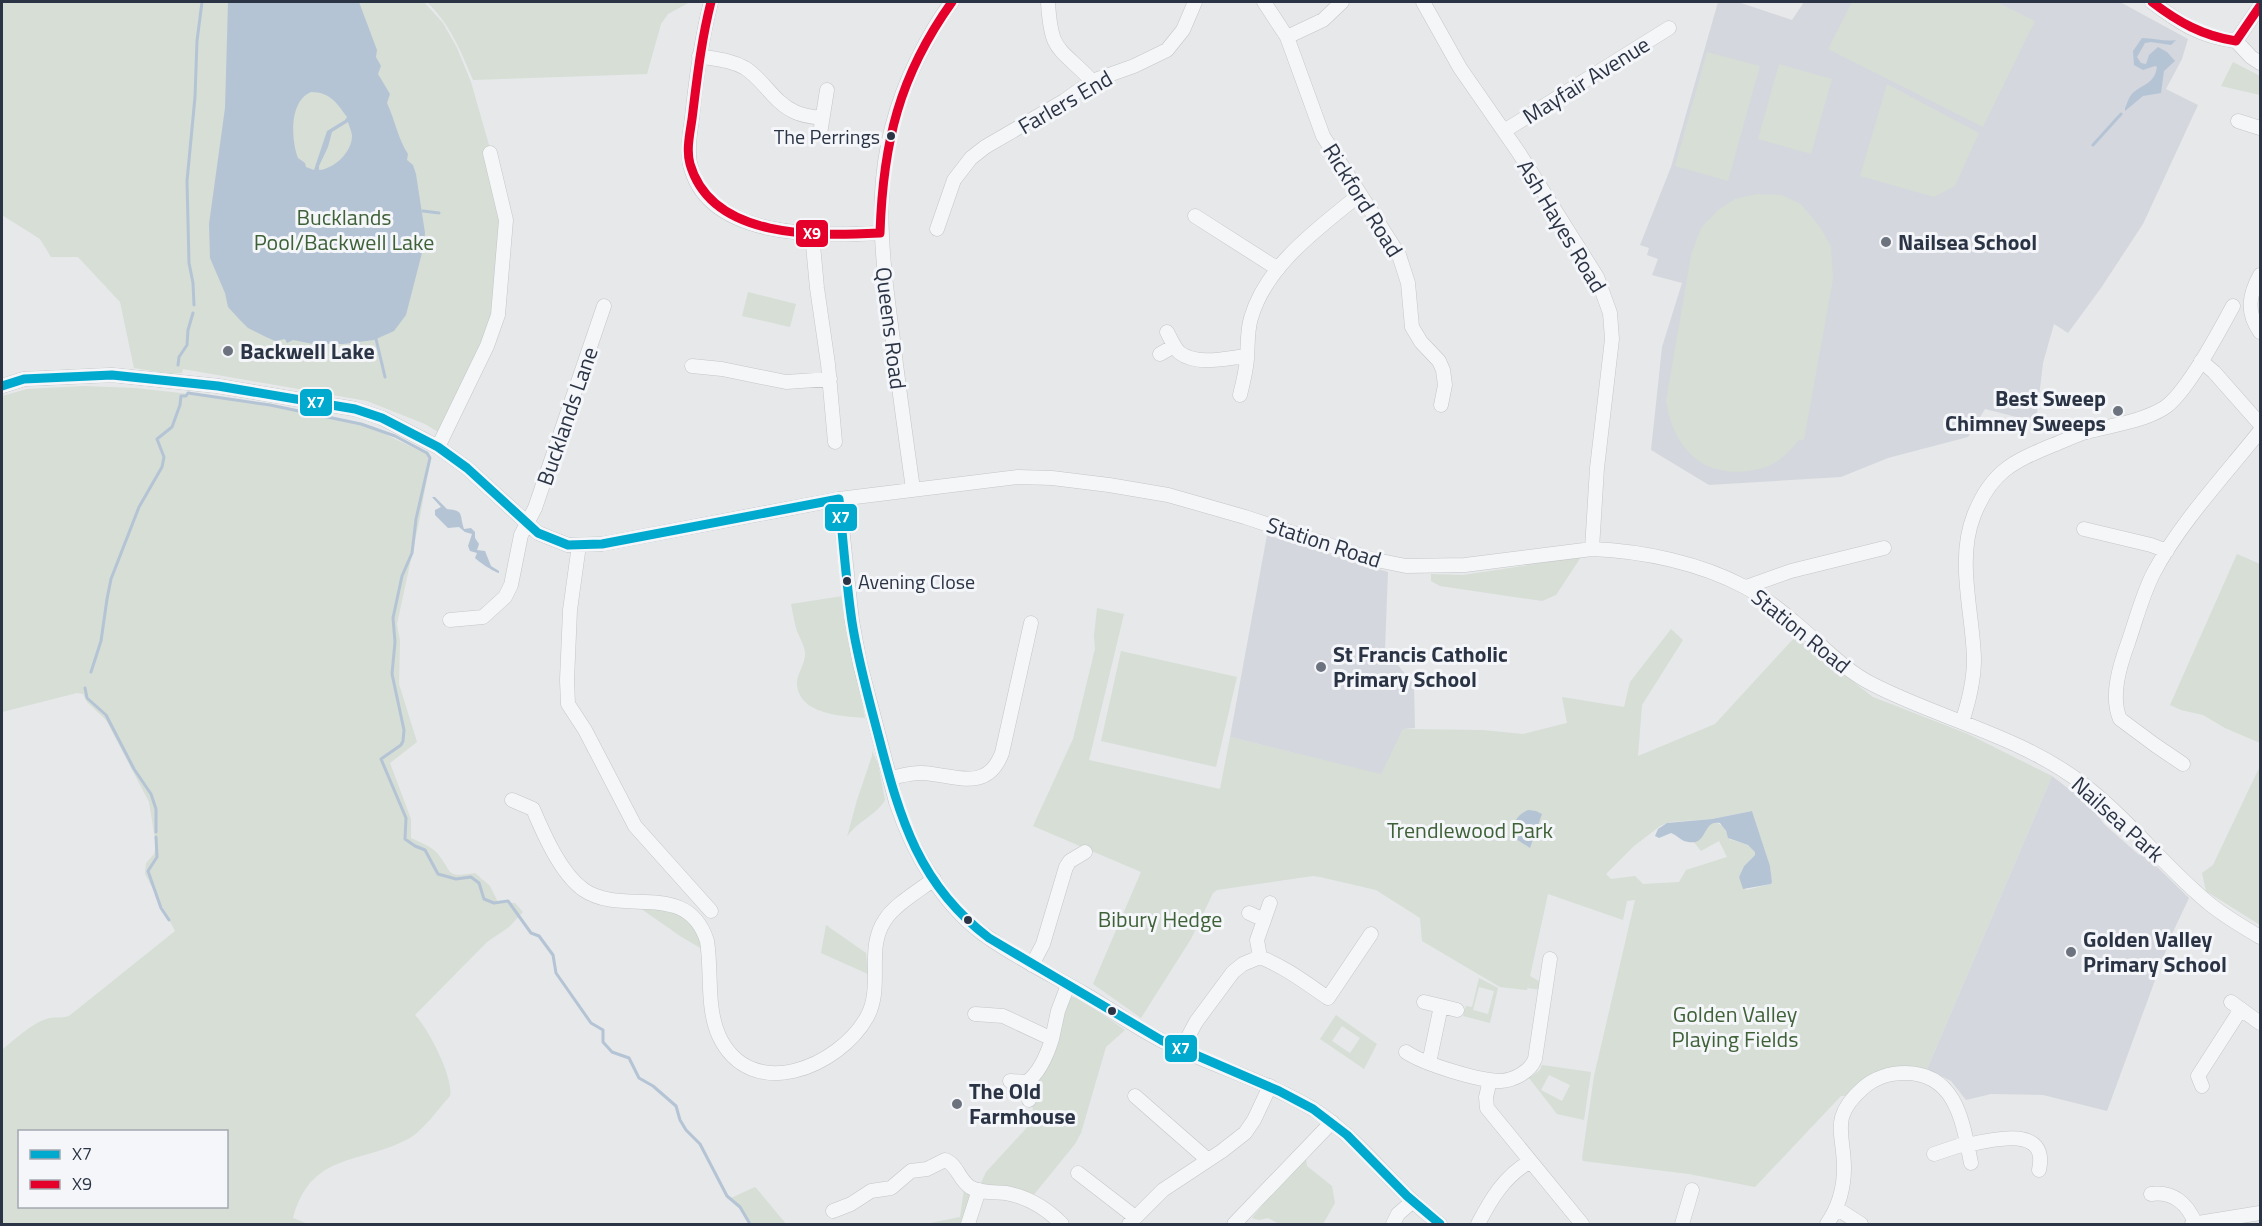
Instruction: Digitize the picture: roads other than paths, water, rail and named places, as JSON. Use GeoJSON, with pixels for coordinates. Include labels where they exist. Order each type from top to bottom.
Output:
{"type":"FeatureCollection","features":[{"type":"Feature","properties":{"kind":"street"},"geometry":{"type":"LineString","coordinates":[[711,2],[699,56],[689,154],[692,168],[703,191],[722,209],[781,231],[812,234],[880,233]]}},
{"type":"Feature","properties":{"kind":"street","name":"Queens Road"},"geometry":{"type":"LineString","coordinates":[[913,489],[880,233],[882,170],[896,110],[919,56],[935,26],[952,2]]}},
{"type":"Feature","properties":{"kind":"street"},"geometry":{"type":"LineString","coordinates":[[1048,2],[1053,41],[1062,53],[1092,81]]}},
{"type":"Feature","properties":{"kind":"street","name":"Farlers End"},"geometry":{"type":"LineString","coordinates":[[937,230],[936,209],[971,158],[985,147],[1064,101],[1092,81],[1134,66],[1167,50],[1183,30],[1195,2]]}},
{"type":"Feature","properties":{"kind":"street","name":"Rickford Road"},"geometry":{"type":"LineString","coordinates":[[1264,2],[1287,37],[1323,136],[1402,261],[1408,283],[1412,327],[1443,369],[1446,402]]}},
{"type":"Feature","properties":{"kind":"street"},"geometry":{"type":"LineString","coordinates":[[1287,37],[1323,20],[1342,2]]}},
{"type":"Feature","properties":{"kind":"street","name":"Ash Hayes Road"},"geometry":{"type":"LineString","coordinates":[[1423,2],[1460,68],[1579,245],[1597,277],[1610,313],[1612,346],[1597,468],[1592,549]]}},
{"type":"Feature","properties":{"kind":"street"},"geometry":{"type":"LineString","coordinates":[[2152,2],[2175,20],[2196,31],[2214,38],[2236,41],[2260,63]]}},
{"type":"Feature","properties":{"kind":"street"},"geometry":{"type":"LineString","coordinates":[[2236,41],[2260,6]]}},
{"type":"Feature","properties":{"kind":"street","name":"Mayfair Avenue"},"geometry":{"type":"LineString","coordinates":[[1504,131],[1669,28]]}},
{"type":"Feature","properties":{"kind":"street"},"geometry":{"type":"LineString","coordinates":[[699,56],[722,59],[741,66],[760,79],[791,110],[822,118]]}},
{"type":"Feature","properties":{"kind":"street"},"geometry":{"type":"LineString","coordinates":[[820,134],[827,90]]}},
{"type":"Feature","properties":{"kind":"street"},"geometry":{"type":"LineString","coordinates":[[2230,134],[2234,119],[2260,128]]}},
{"type":"Feature","properties":{"kind":"street"},"geometry":{"type":"LineString","coordinates":[[438,447],[487,346],[498,315],[506,220],[490,153]]}},
{"type":"Feature","properties":{"kind":"street"},"geometry":{"type":"LineString","coordinates":[[1240,395],[1251,316],[1260,296],[1278,269],[1310,235],[1359,195]]}},
{"type":"Feature","properties":{"kind":"street"},"geometry":{"type":"LineString","coordinates":[[1195,216],[1212,220],[1278,269]]}},
{"type":"Feature","properties":{"kind":"street"},"geometry":{"type":"LineString","coordinates":[[812,234],[830,379],[830,434]]}},
{"type":"Feature","properties":{"kind":"street"},"geometry":{"type":"LineString","coordinates":[[2260,274],[2252,291],[2250,309],[2254,323],[2260,332]]}},
{"type":"Feature","properties":{"kind":"street","name":"Bucklands Lane"},"geometry":{"type":"LineString","coordinates":[[450,620],[481,617],[505,597],[511,585],[518,545],[534,510],[564,427],[604,306]]}},
{"type":"Feature","properties":{"kind":"street"},"geometry":{"type":"LineString","coordinates":[[1962,722],[1971,694],[1974,666],[1967,546],[1974,516],[1990,486],[2007,467],[2030,454],[2080,434],[2122,423],[2163,408],[2175,397],[2201,361],[2233,306]]}},
{"type":"Feature","properties":{"kind":"street"},"geometry":{"type":"LineString","coordinates":[[1167,332],[1178,352],[1196,359],[1247,356]]}},
{"type":"Feature","properties":{"kind":"street"},"geometry":{"type":"LineString","coordinates":[[1160,354],[1174,346]]}},
{"type":"Feature","properties":{"kind":"street"},"geometry":{"type":"LineString","coordinates":[[2201,361],[2214,372],[2260,424]]}},
{"type":"Feature","properties":{"kind":"street"},"geometry":{"type":"LineString","coordinates":[[701,363],[786,382],[830,379]]}},
{"type":"Feature","properties":{"kind":"street","name":"Station Road"},"geometry":{"type":"LineString","coordinates":[[2,386],[24,379],[112,375],[218,386],[355,409],[382,418],[438,447],[467,468],[526,524],[550,539],[579,545],[602,544],[839,499],[1018,477],[1109,484],[1201,504],[1371,559],[1406,566],[1465,564],[1592,549],[1631,553],[1689,566],[1746,587],[1792,620],[1854,674],[1890,693],[1962,722]]}},
{"type":"Feature","properties":{"kind":"street"},"geometry":{"type":"LineString","coordinates":[[2183,764],[2121,720],[2118,711],[2118,678],[2121,662],[2148,585],[2167,551],[2260,431]]}},
{"type":"Feature","properties":{"kind":"street"},"geometry":{"type":"LineString","coordinates":[[839,499],[852,621],[861,664],[903,821],[919,855],[934,879],[974,926],[989,939],[1159,1039],[1270,1086],[1332,1122],[1354,1140],[1413,1201],[1440,1224]]}},
{"type":"Feature","properties":{"kind":"street"},"geometry":{"type":"LineString","coordinates":[[2089,533],[2154,546],[2167,551]]}},
{"type":"Feature","properties":{"kind":"street"},"geometry":{"type":"LineString","coordinates":[[579,545],[570,610],[568,704],[585,730],[635,826],[711,911]]}},
{"type":"Feature","properties":{"kind":"street"},"geometry":{"type":"LineString","coordinates":[[1746,587],[1791,571],[1884,548]]}},
{"type":"Feature","properties":{"kind":"street"},"geometry":{"type":"LineString","coordinates":[[890,778],[924,773],[972,780],[983,776],[995,767],[1002,753],[1031,623]]}},
{"type":"Feature","properties":{"kind":"street","name":"Nailsea Park"},"geometry":{"type":"LineString","coordinates":[[1962,722],[2034,753],[2081,783],[2117,813],[2212,907],[2260,937]]}},
{"type":"Feature","properties":{"kind":"street"},"geometry":{"type":"LineString","coordinates":[[512,800],[533,809],[570,876],[586,890],[608,899],[677,906],[694,919],[703,931],[707,945],[712,1003],[717,1029],[726,1046],[738,1059],[754,1069],[773,1074],[784,1074],[810,1065],[859,1039],[872,1002],[875,982],[875,948],[882,924],[889,914],[934,879]]}},
{"type":"Feature","properties":{"kind":"street"},"geometry":{"type":"LineString","coordinates":[[1032,965],[1043,944],[1066,866],[1085,852]]}},
{"type":"Feature","properties":{"kind":"street"},"geometry":{"type":"LineString","coordinates":[[1260,957],[1257,943],[1270,903]]}},
{"type":"Feature","properties":{"kind":"street"},"geometry":{"type":"LineString","coordinates":[[1249,913],[1264,920]]}},
{"type":"Feature","properties":{"kind":"street"},"geometry":{"type":"LineString","coordinates":[[1328,998],[1371,934]]}},
{"type":"Feature","properties":{"kind":"street"},"geometry":{"type":"LineString","coordinates":[[1181,1050],[1196,1022],[1233,972],[1243,964],[1260,957],[1284,967],[1339,1007]]}},
{"type":"Feature","properties":{"kind":"street"},"geometry":{"type":"LineString","coordinates":[[1406,1052],[1429,1063],[1490,1080],[1515,1077],[1530,1068],[1534,1063],[1542,974],[1550,960]]}},
{"type":"Feature","properties":{"kind":"street"},"geometry":{"type":"LineString","coordinates":[[1029,1100],[1027,1082],[1040,1066],[1052,1039],[1058,1011],[1068,985]]}},
{"type":"Feature","properties":{"kind":"street"},"geometry":{"type":"LineString","coordinates":[[1424,1002],[1457,1010]]}},
{"type":"Feature","properties":{"kind":"street"},"geometry":{"type":"LineString","coordinates":[[1429,1063],[1441,1006]]}},
{"type":"Feature","properties":{"kind":"street"},"geometry":{"type":"LineString","coordinates":[[2195,1078],[2236,1006],[2260,1023]]}},
{"type":"Feature","properties":{"kind":"street"},"geometry":{"type":"LineString","coordinates":[[975,1014],[1003,1016],[1052,1039]]}},
{"type":"Feature","properties":{"kind":"street"},"geometry":{"type":"LineString","coordinates":[[1827,1224],[1836,1208],[1844,1172],[1841,1121],[1855,1096],[1873,1081],[1889,1075],[1907,1073],[1925,1076],[1936,1081],[1956,1103],[1971,1163]]}},
{"type":"Feature","properties":{"kind":"street"},"geometry":{"type":"LineString","coordinates":[[1490,1080],[1485,1100],[1486,1108],[1582,1224]]}},
{"type":"Feature","properties":{"kind":"street"},"geometry":{"type":"LineString","coordinates":[[1010,1082],[1027,1082]]}},
{"type":"Feature","properties":{"kind":"street"},"geometry":{"type":"LineString","coordinates":[[1078,1173],[1132,1221],[1163,1190],[1245,1134],[1270,1086]]}},
{"type":"Feature","properties":{"kind":"street"},"geometry":{"type":"LineString","coordinates":[[1144,1099],[1208,1160]]}},
{"type":"Feature","properties":{"kind":"street"},"geometry":{"type":"LineString","coordinates":[[1234,1224],[1332,1122]]}},
{"type":"Feature","properties":{"kind":"street"},"geometry":{"type":"LineString","coordinates":[[1934,1154],[1967,1144],[2017,1138],[2030,1142],[2041,1153]]}},
{"type":"Feature","properties":{"kind":"street"},"geometry":{"type":"LineString","coordinates":[[2039,1170],[2041,1153],[2053,1145]]}},
{"type":"Feature","properties":{"kind":"street"},"geometry":{"type":"LineString","coordinates":[[833,1211],[851,1204],[871,1191],[891,1188],[913,1170],[927,1169],[945,1160],[952,1164],[966,1184],[979,1190],[1024,1199],[1041,1207],[1062,1224]]}},
{"type":"Feature","properties":{"kind":"street"},"geometry":{"type":"LineString","coordinates":[[1478,1224],[1504,1181],[1518,1168],[1529,1162]]}},
{"type":"Feature","properties":{"kind":"street"},"geometry":{"type":"LineString","coordinates":[[968,1224],[979,1190]]}},
{"type":"Feature","properties":{"kind":"street"},"geometry":{"type":"LineString","coordinates":[[1682,1224],[1692,1190]]}},
{"type":"Feature","properties":{"kind":"street"},"geometry":{"type":"LineString","coordinates":[[2147,1193],[2169,1195],[2179,1200],[2188,1210],[2194,1224],[2260,1213]]}},
{"type":"Feature","properties":{"kind":"street"},"geometry":{"type":"LineString","coordinates":[[1393,1224],[1398,1214],[1413,1201]]}},
{"type":"Feature","properties":{"kind":"street"},"geometry":{"type":"LineString","coordinates":[[1836,1208],[1861,1224]]}},
{"type":"Feature","properties":{"kind":"water","name":"Backwell Lake"},"geometry":{"type":"Polygon","coordinates":[[[228,2],[359,2],[377,50],[376,57],[381,66],[378,74],[390,94],[387,103],[408,154],[407,160],[413,165],[416,174],[425,233],[406,315],[394,331],[374,340],[343,344],[313,344],[293,340],[287,343],[285,339],[275,341],[248,328],[228,307],[225,293],[210,258],[209,224],[225,108],[228,2]],[[311,92],[304,97],[295,112],[293,132],[298,158],[305,163],[306,167],[314,170],[327,131],[347,117],[328,96],[311,92]],[[348,122],[332,132],[319,170],[330,167],[346,154],[352,136],[348,122]]]}},
{"type":"Feature","properties":{"kind":"water"},"geometry":{"type":"Polygon","coordinates":[[[2142,38],[2176,40],[2171,45],[2145,43],[2137,57],[2141,63],[2146,64],[2149,55],[2158,47],[2167,52],[2175,61],[2164,71],[2161,93],[2143,96],[2125,111],[2131,95],[2153,78],[2157,67],[2143,70],[2134,65],[2133,51],[2142,38]]]}},
{"type":"Feature","properties":{"kind":"water"},"geometry":{"type":"Polygon","coordinates":[[[432,497],[435,497],[447,509],[459,512],[464,529],[471,528],[475,532],[475,538],[479,544],[477,550],[485,551],[491,566],[499,573],[480,562],[475,558],[477,553],[470,551],[468,546],[472,534],[459,527],[448,528],[435,515],[435,510],[441,507],[432,497]]]}},
{"type":"Feature","properties":{"kind":"water"},"geometry":{"type":"Polygon","coordinates":[[[1528,810],[1542,814],[1530,848],[1510,835],[1518,817],[1528,810]]]}},
{"type":"Feature","properties":{"kind":"water"},"geometry":{"type":"Polygon","coordinates":[[[1752,811],[1770,866],[1771,884],[1743,889],[1739,877],[1755,852],[1748,845],[1728,838],[1720,823],[1710,825],[1698,841],[1684,841],[1671,833],[1659,838],[1655,836],[1658,829],[1667,823],[1712,819],[1752,811]]]}},
{"type":"Feature","properties":{"kind":"waterway"},"geometry":{"type":"LineString","coordinates":[[194,305],[189,263],[187,181],[202,2]]}},
{"type":"Feature","properties":{"kind":"waterway"},"geometry":{"type":"LineString","coordinates":[[2093,145],[2121,114]]}},
{"type":"Feature","properties":{"kind":"waterway"},"geometry":{"type":"LineString","coordinates":[[423,211],[439,213]]}},
{"type":"Feature","properties":{"kind":"waterway"},"geometry":{"type":"LineString","coordinates":[[178,365],[179,357],[187,345],[193,313]]}},
{"type":"Feature","properties":{"kind":"waterway"},"geometry":{"type":"LineString","coordinates":[[376,339],[385,377]]}},
{"type":"Feature","properties":{"kind":"waterway"},"geometry":{"type":"LineString","coordinates":[[91,672],[101,641],[111,579],[139,507],[162,467],[164,457],[157,439],[172,427],[181,396],[186,396],[188,393],[270,405],[361,424],[395,436],[427,453],[430,458],[416,519],[412,553],[402,576],[393,618],[395,642],[392,674],[404,730],[403,741],[401,745],[381,759],[406,818],[405,839],[425,850],[438,874],[456,879],[471,877],[479,883],[484,899],[494,903],[508,901],[531,933],[539,936],[553,955],[556,973],[591,1023],[603,1030],[603,1042],[612,1052],[629,1058],[639,1078],[653,1086],[676,1106],[680,1120],[700,1144],[727,1196],[740,1207],[750,1224]]}},
{"type":"Feature","properties":{"kind":"waterway"},"geometry":{"type":"LineString","coordinates":[[85,688],[87,698],[106,715],[134,769],[151,794],[156,809],[156,832]]}},
{"type":"Feature","properties":{"kind":"waterway"},"geometry":{"type":"LineString","coordinates":[[156,837],[157,857],[148,871],[161,908],[169,920]]}},
{"type":"Feature","properties":{"kind":"place","name":"The Perrings"},"geometry":{"type":"Point","coordinates":[891,136]}},
{"type":"Feature","properties":{"kind":"place","name":"Nailsea School"},"geometry":{"type":"Point","coordinates":[1886,242]}},
{"type":"Feature","properties":{"kind":"place","name":"Backwell Lake"},"geometry":{"type":"Point","coordinates":[228,351]}},
{"type":"Feature","properties":{"kind":"place","name":"Best Sweep Chimney Sweeps"},"geometry":{"type":"Point","coordinates":[2118,411]}},
{"type":"Feature","properties":{"kind":"place","name":"Avening Close"},"geometry":{"type":"Point","coordinates":[847,581]}},
{"type":"Feature","properties":{"kind":"place","name":"St Francis Catholic Primary School"},"geometry":{"type":"Point","coordinates":[1321,667]}},
{"type":"Feature","properties":{"kind":"place","name":"Golden Valley Primary School"},"geometry":{"type":"Point","coordinates":[2071,952]}},
{"type":"Feature","properties":{"kind":"place","name":"The Old Farmhouse"},"geometry":{"type":"Point","coordinates":[957,1104]}},
{"type":"Feature","properties":{"kind":"park label","name":"Bucklands Pool/Backwell Lake"},"geometry":{"type":"Point","coordinates":[344,230]}},
{"type":"Feature","properties":{"kind":"park label","name":"Trendlewood Park"},"geometry":{"type":"Point","coordinates":[1470,830]}},
{"type":"Feature","properties":{"kind":"park label","name":"Bibury Hedge"},"geometry":{"type":"Point","coordinates":[1160,919]}},
{"type":"Feature","properties":{"kind":"park label","name":"Golden Valley Playing Fields"},"geometry":{"type":"Point","coordinates":[1735,1026]}}]}
